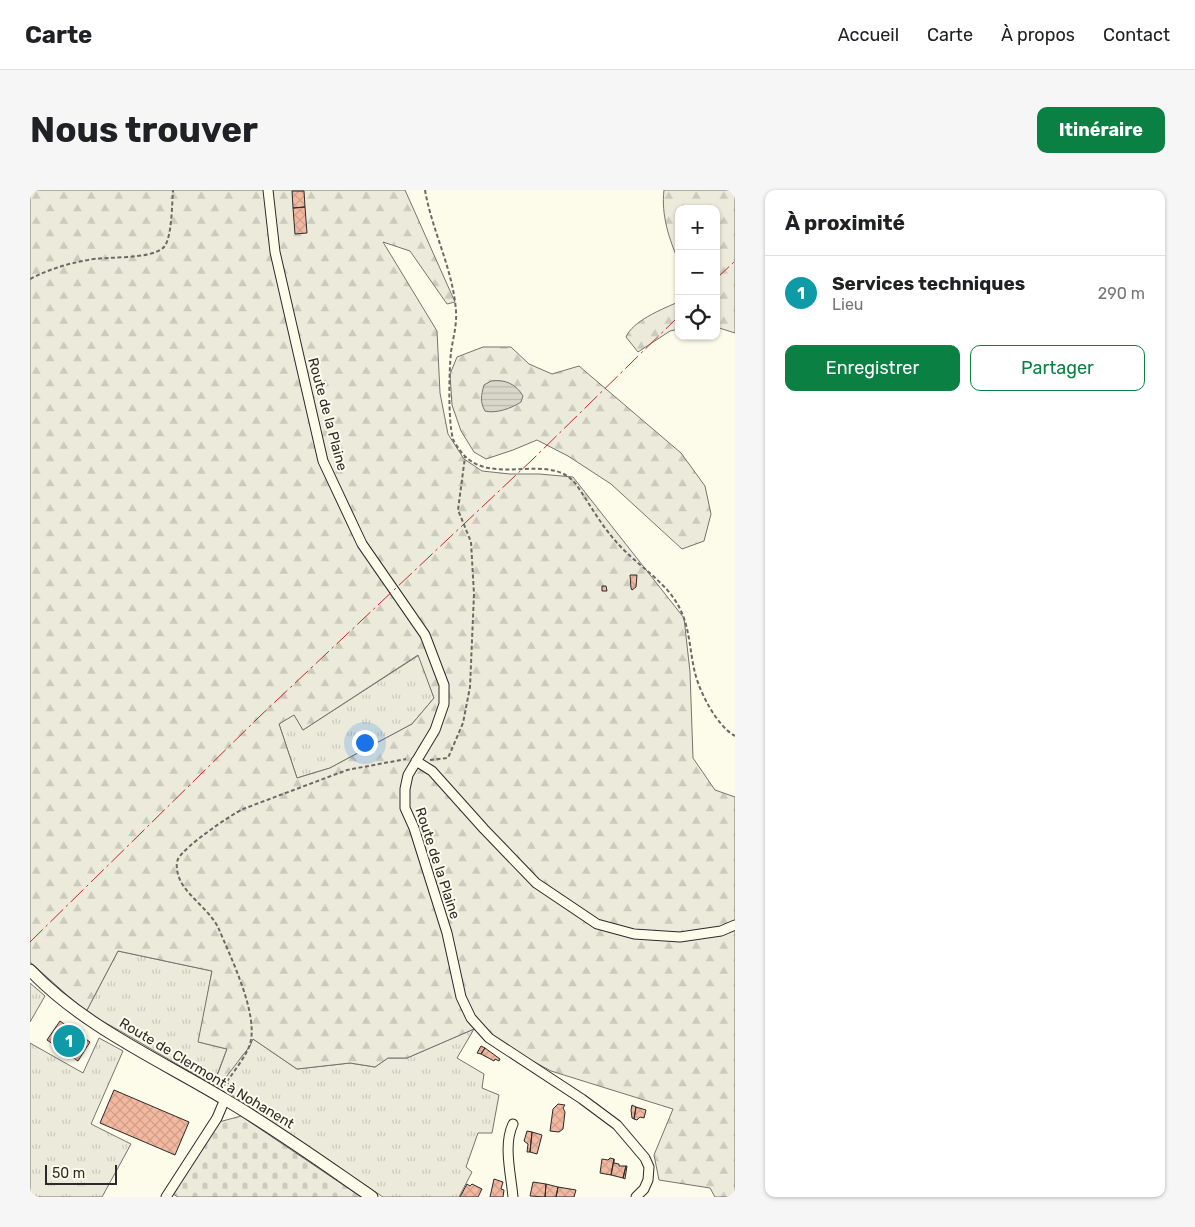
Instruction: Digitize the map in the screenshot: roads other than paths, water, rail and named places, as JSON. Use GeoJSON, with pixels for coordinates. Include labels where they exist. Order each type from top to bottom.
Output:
{"type":"FeatureCollection","features":[{"type":"Feature","properties":{"kind":"street","name":"Route de la Plaine"},"geometry":{"type":"LineString","coordinates":[[268,190],[275,252],[323,460],[362,544],[425,635],[444,685],[444,704],[436,730],[408,774],[405,789],[405,808],[414,828],[447,932],[461,997],[471,1018],[489,1038],[596,1108],[617,1124],[645,1158],[649,1167],[648,1180],[644,1190],[636,1197]]}},
{"type":"Feature","properties":{"kind":"street"},"geometry":{"type":"LineString","coordinates":[[416,761],[432,770],[484,829],[536,883],[597,924],[634,934],[680,937],[721,931],[735,925]]}},
{"type":"Feature","properties":{"kind":"street","name":"Route de Clermont à Nohanent"},"geometry":{"type":"LineString","coordinates":[[30,970],[55,994],[79,1012],[151,1057],[221,1097],[372,1197]]}},
{"type":"Feature","properties":{"kind":"street"},"geometry":{"type":"LineString","coordinates":[[166,1197],[217,1118],[221,1097]]}},
{"type":"Feature","properties":{"kind":"street"},"geometry":{"type":"LineString","coordinates":[[513,1124],[509,1138],[509,1149],[513,1197]]}},
{"type":"Feature","properties":{"kind":"place","name":"Services techniques"},"geometry":{"type":"Point","coordinates":[69,1041]}}]}
